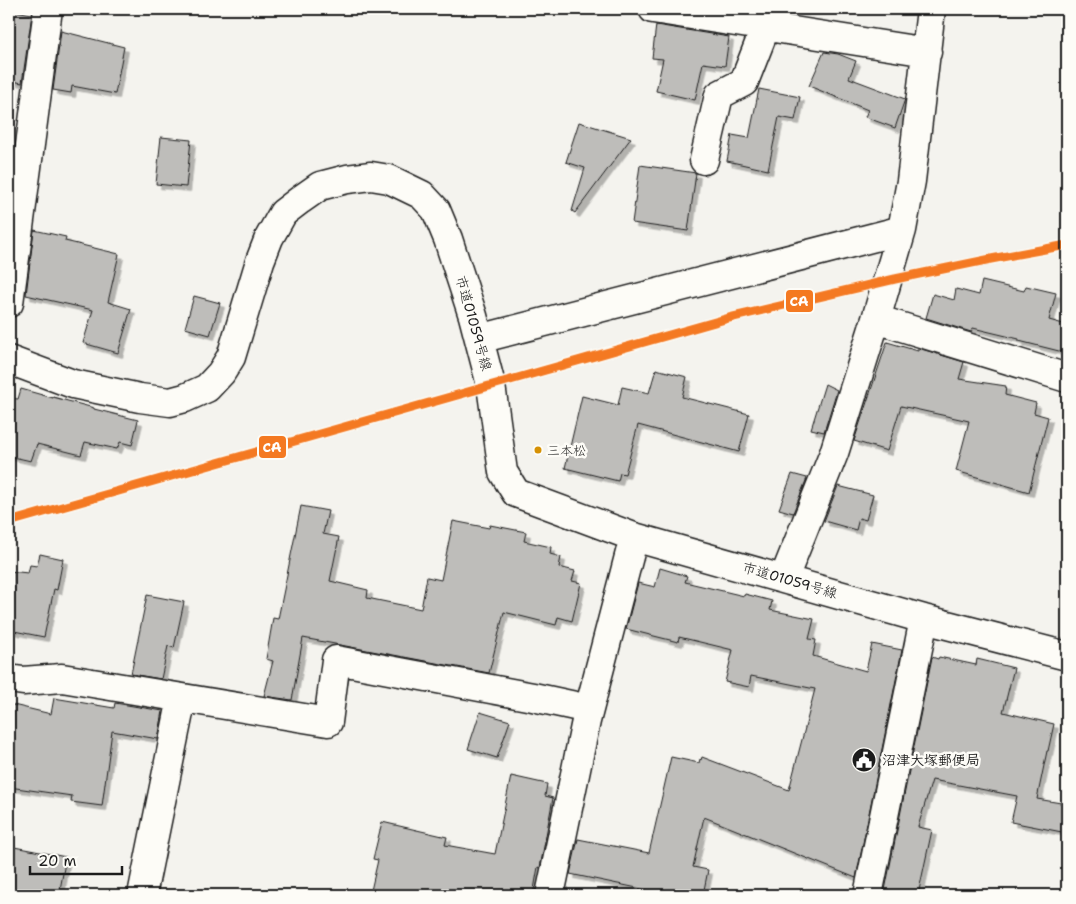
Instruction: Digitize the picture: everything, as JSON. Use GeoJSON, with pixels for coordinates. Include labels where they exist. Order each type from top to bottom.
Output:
{"type":"FeatureCollection","features":[{"type":"Feature","properties":{"kind":"street"},"geometry":{"type":"LineString","coordinates":[[9,303],[48,9]]}},
{"type":"Feature","properties":{"kind":"street"},"geometry":{"type":"LineString","coordinates":[[654,9],[927,52]]}},
{"type":"Feature","properties":{"kind":"street"},"geometry":{"type":"LineString","coordinates":[[784,578],[834,453],[902,230],[911,181],[931,9]]}},
{"type":"Feature","properties":{"kind":"street"},"geometry":{"type":"LineString","coordinates":[[704,160],[719,95],[744,82],[766,26]]}},
{"type":"Feature","properties":{"kind":"street","name":"市道01059号線"},"geometry":{"type":"LineString","coordinates":[[9,360],[72,384],[140,398],[170,402],[185,398],[207,388],[221,373],[231,358],[260,261],[269,238],[283,213],[320,186],[371,176],[389,179],[422,196],[436,210],[455,258],[491,385],[503,472],[516,493],[634,537],[924,619],[1067,656]]}},
{"type":"Feature","properties":{"kind":"street"},"geometry":{"type":"LineString","coordinates":[[479,339],[902,230]]}},
{"type":"Feature","properties":{"kind":"street"},"geometry":{"type":"LineString","coordinates":[[876,319],[1067,378]]}},
{"type":"Feature","properties":{"kind":"street"},"geometry":{"type":"LineString","coordinates":[[550,895],[589,709],[634,537]]}},
{"type":"Feature","properties":{"kind":"street"},"geometry":{"type":"LineString","coordinates":[[868,895],[924,619]]}},
{"type":"Feature","properties":{"kind":"street"},"geometry":{"type":"LineString","coordinates":[[9,679],[23,681],[62,678],[328,722],[336,660],[533,696],[589,709]]}},
{"type":"Feature","properties":{"kind":"street"},"geometry":{"type":"LineString","coordinates":[[142,895],[182,698]]}},
{"type":"Feature","properties":{"kind":"building"},"geometry":{"type":"Polygon","coordinates":[[[9,10],[32,14],[22,83],[9,80],[9,10]]]}},
{"type":"Feature","properties":{"kind":"building"},"geometry":{"type":"Polygon","coordinates":[[[656,25],[729,37],[725,66],[703,63],[695,100],[656,91],[663,59],[652,58],[656,25]]]}},
{"type":"Feature","properties":{"kind":"building"},"geometry":{"type":"Polygon","coordinates":[[[61,31],[124,47],[115,94],[72,86],[71,93],[53,90],[61,31]]]}},
{"type":"Feature","properties":{"kind":"building"},"geometry":{"type":"Polygon","coordinates":[[[824,52],[838,54],[856,61],[849,78],[905,99],[895,128],[865,117],[868,110],[809,86],[824,52]]]}},
{"type":"Feature","properties":{"kind":"building"},"geometry":{"type":"Polygon","coordinates":[[[759,89],[800,97],[795,120],[779,117],[768,170],[727,161],[732,135],[749,138],[759,89]]]}},
{"type":"Feature","properties":{"kind":"building"},"geometry":{"type":"Polygon","coordinates":[[[579,122],[631,138],[575,213],[572,211],[585,168],[566,162],[579,122]]]}},
{"type":"Feature","properties":{"kind":"building"},"geometry":{"type":"Polygon","coordinates":[[[161,137],[191,140],[186,187],[156,184],[161,137]]]}},
{"type":"Feature","properties":{"kind":"building"},"geometry":{"type":"Polygon","coordinates":[[[640,165],[696,173],[688,231],[632,223],[640,165]]]}},
{"type":"Feature","properties":{"kind":"building"},"geometry":{"type":"Polygon","coordinates":[[[34,230],[66,237],[65,241],[119,254],[108,302],[131,309],[118,353],[83,343],[93,310],[26,295],[34,230]]]}},
{"type":"Feature","properties":{"kind":"building"},"geometry":{"type":"Polygon","coordinates":[[[982,281],[1024,291],[1026,286],[1056,293],[1049,320],[1067,325],[1067,353],[973,328],[971,332],[926,318],[933,294],[954,300],[956,289],[979,295],[982,281]]]}},
{"type":"Feature","properties":{"kind":"building"},"geometry":{"type":"Polygon","coordinates":[[[194,296],[220,303],[210,335],[185,328],[194,296]]]}},
{"type":"Feature","properties":{"kind":"building"},"geometry":{"type":"Polygon","coordinates":[[[887,342],[918,351],[918,348],[964,362],[959,379],[1006,386],[1005,395],[1036,403],[1034,413],[1048,417],[1029,492],[956,471],[969,421],[901,406],[887,451],[854,441],[887,342]]]}},
{"type":"Feature","properties":{"kind":"building"},"geometry":{"type":"Polygon","coordinates":[[[656,369],[687,377],[682,397],[749,414],[739,452],[638,425],[625,474],[620,473],[618,481],[565,468],[582,396],[618,405],[622,387],[649,393],[656,369]]]}},
{"type":"Feature","properties":{"kind":"building"},"geometry":{"type":"Polygon","coordinates":[[[825,384],[837,390],[824,432],[811,429],[825,384]]]}},
{"type":"Feature","properties":{"kind":"building"},"geometry":{"type":"Polygon","coordinates":[[[21,389],[138,420],[132,445],[120,442],[117,449],[85,442],[81,455],[37,444],[31,461],[9,456],[9,398],[18,399],[21,389]]]}},
{"type":"Feature","properties":{"kind":"building"},"geometry":{"type":"Polygon","coordinates":[[[792,474],[807,478],[793,513],[779,509],[792,474]]]}},
{"type":"Feature","properties":{"kind":"building"},"geometry":{"type":"Polygon","coordinates":[[[838,486],[873,495],[866,520],[859,518],[856,530],[824,521],[838,486]]]}},
{"type":"Feature","properties":{"kind":"building"},"geometry":{"type":"Polygon","coordinates":[[[301,506],[328,511],[323,534],[339,537],[330,581],[368,590],[367,598],[421,609],[427,577],[441,580],[453,521],[489,528],[490,525],[526,532],[524,541],[551,547],[550,554],[561,557],[559,567],[575,571],[572,581],[581,583],[572,621],[558,617],[556,625],[504,612],[489,673],[303,638],[292,700],[264,696],[273,661],[266,659],[273,618],[278,619],[301,506]]]}},
{"type":"Feature","properties":{"kind":"building"},"geometry":{"type":"Polygon","coordinates":[[[40,554],[63,559],[57,590],[54,589],[44,637],[9,630],[9,571],[28,573],[30,565],[37,566],[40,554]]]}},
{"type":"Feature","properties":{"kind":"building"},"geometry":{"type":"Polygon","coordinates":[[[660,568],[687,576],[685,582],[772,601],[770,610],[814,619],[809,639],[816,640],[813,656],[866,671],[872,644],[902,650],[856,878],[704,817],[693,867],[708,870],[703,895],[671,895],[570,874],[578,839],[649,853],[671,757],[699,763],[702,757],[789,790],[815,689],[751,676],[749,687],[725,682],[733,650],[679,637],[678,642],[626,629],[638,583],[655,587],[660,568]]]}},
{"type":"Feature","properties":{"kind":"building"},"geometry":{"type":"Polygon","coordinates":[[[147,595],[184,602],[174,648],[168,646],[161,679],[131,674],[147,595]]]}},
{"type":"Feature","properties":{"kind":"building"},"geometry":{"type":"Polygon","coordinates":[[[932,657],[976,665],[977,659],[1014,668],[1003,712],[1054,724],[1037,799],[1067,804],[1067,833],[1011,822],[1017,796],[932,780],[918,827],[932,830],[918,895],[884,895],[932,657]]]}},
{"type":"Feature","properties":{"kind":"building"},"geometry":{"type":"Polygon","coordinates":[[[54,698],[114,708],[115,703],[163,711],[158,739],[112,731],[102,806],[71,802],[72,796],[9,787],[9,704],[51,714],[54,698]]]}},
{"type":"Feature","properties":{"kind":"building"},"geometry":{"type":"Polygon","coordinates":[[[480,712],[510,721],[497,758],[468,749],[480,712]]]}},
{"type":"Feature","properties":{"kind":"building"},"geometry":{"type":"Polygon","coordinates":[[[511,776],[547,784],[545,796],[553,798],[533,895],[370,895],[378,860],[373,859],[382,822],[447,837],[445,845],[495,854],[511,776]]]}},
{"type":"Feature","properties":{"kind":"building"},"geometry":{"type":"Polygon","coordinates":[[[9,846],[66,857],[59,895],[9,895],[9,846]]]}},
{"type":"Feature","properties":{"kind":"transit line","name":"CA"},"geometry":{"type":"LineString","coordinates":[[9,522],[729,318],[895,279],[1067,245]]}},
{"type":"Feature","properties":{"kind":"place","name":"三本松"},"geometry":{"type":"Point","coordinates":[538,450]}},
{"type":"Feature","properties":{"kind":"place","name":"沼津大塚郵便局"},"geometry":{"type":"Point","coordinates":[864,760]}}]}
